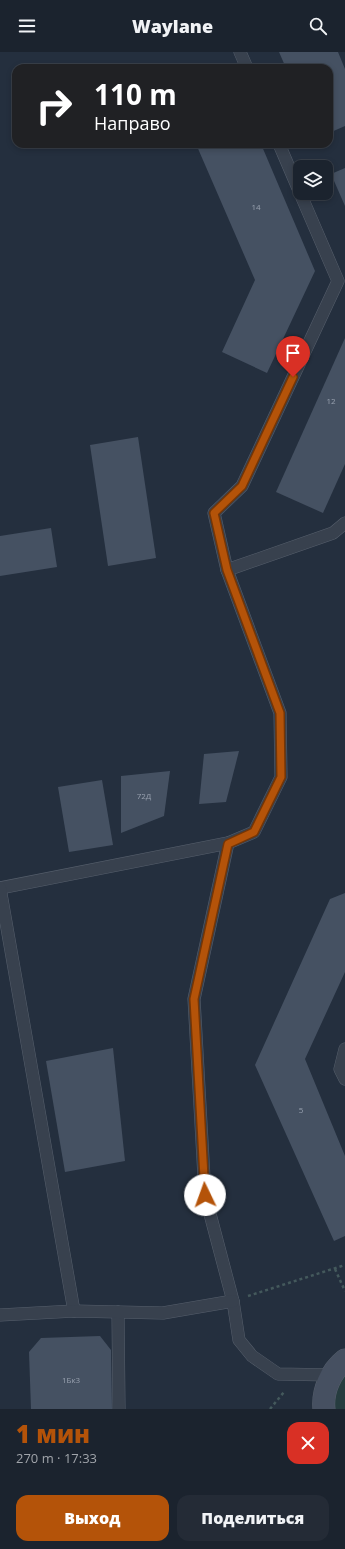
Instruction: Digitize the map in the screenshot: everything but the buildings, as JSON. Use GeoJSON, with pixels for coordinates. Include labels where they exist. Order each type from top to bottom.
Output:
{"type":"FeatureCollection","features":[{"type":"Feature","properties":{"kind":"street"},"geometry":{"type":"LineString","coordinates":[[324,1409],[326,1389],[338,1368]]}},
{"type":"Feature","properties":{"kind":"lane"},"geometry":{"type":"LineString","coordinates":[[240,52],[244,64]]}},
{"type":"Feature","properties":{"kind":"lane"},"geometry":{"type":"LineString","coordinates":[[281,148],[293,177]]}},
{"type":"Feature","properties":{"kind":"lane"},"geometry":{"type":"LineString","coordinates":[[74,1311],[0,888],[228,844],[254,832],[281,777],[280,713],[227,570],[214,513],[242,486],[338,281],[303,200]]}},
{"type":"Feature","properties":{"kind":"lane"},"geometry":{"type":"LineString","coordinates":[[227,570],[333,533],[345,523]]}},
{"type":"Feature","properties":{"kind":"lane"},"geometry":{"type":"LineString","coordinates":[[228,844],[194,999],[205,1195],[233,1301],[239,1340],[252,1356],[278,1374],[338,1368]]}},
{"type":"Feature","properties":{"kind":"lane"},"geometry":{"type":"LineString","coordinates":[[345,1049],[340,1069],[345,1079]]}},
{"type":"Feature","properties":{"kind":"lane"},"geometry":{"type":"LineString","coordinates":[[0,1315],[74,1311],[163,1313],[233,1301]]}},
{"type":"Feature","properties":{"kind":"lane"},"geometry":{"type":"LineString","coordinates":[[118,1312],[119,1409]]}},
{"type":"Feature","properties":{"kind":"path"},"geometry":{"type":"LineString","coordinates":[[233,1301],[345,1265]]}},
{"type":"Feature","properties":{"kind":"path"},"geometry":{"type":"LineString","coordinates":[[335,1269],[345,1291]]}},
{"type":"Feature","properties":{"kind":"green space"},"geometry":{"type":"Polygon","coordinates":[[[345,1373],[345,1409],[334,1409],[334,1394],[345,1373]]]}},
{"type":"Feature","properties":{"kind":"route"},"geometry":{"type":"LineString","coordinates":[[205,1195],[194,999],[228,844],[254,832],[281,777],[280,713],[227,570],[214,513],[242,486],[293,377]]}}]}
